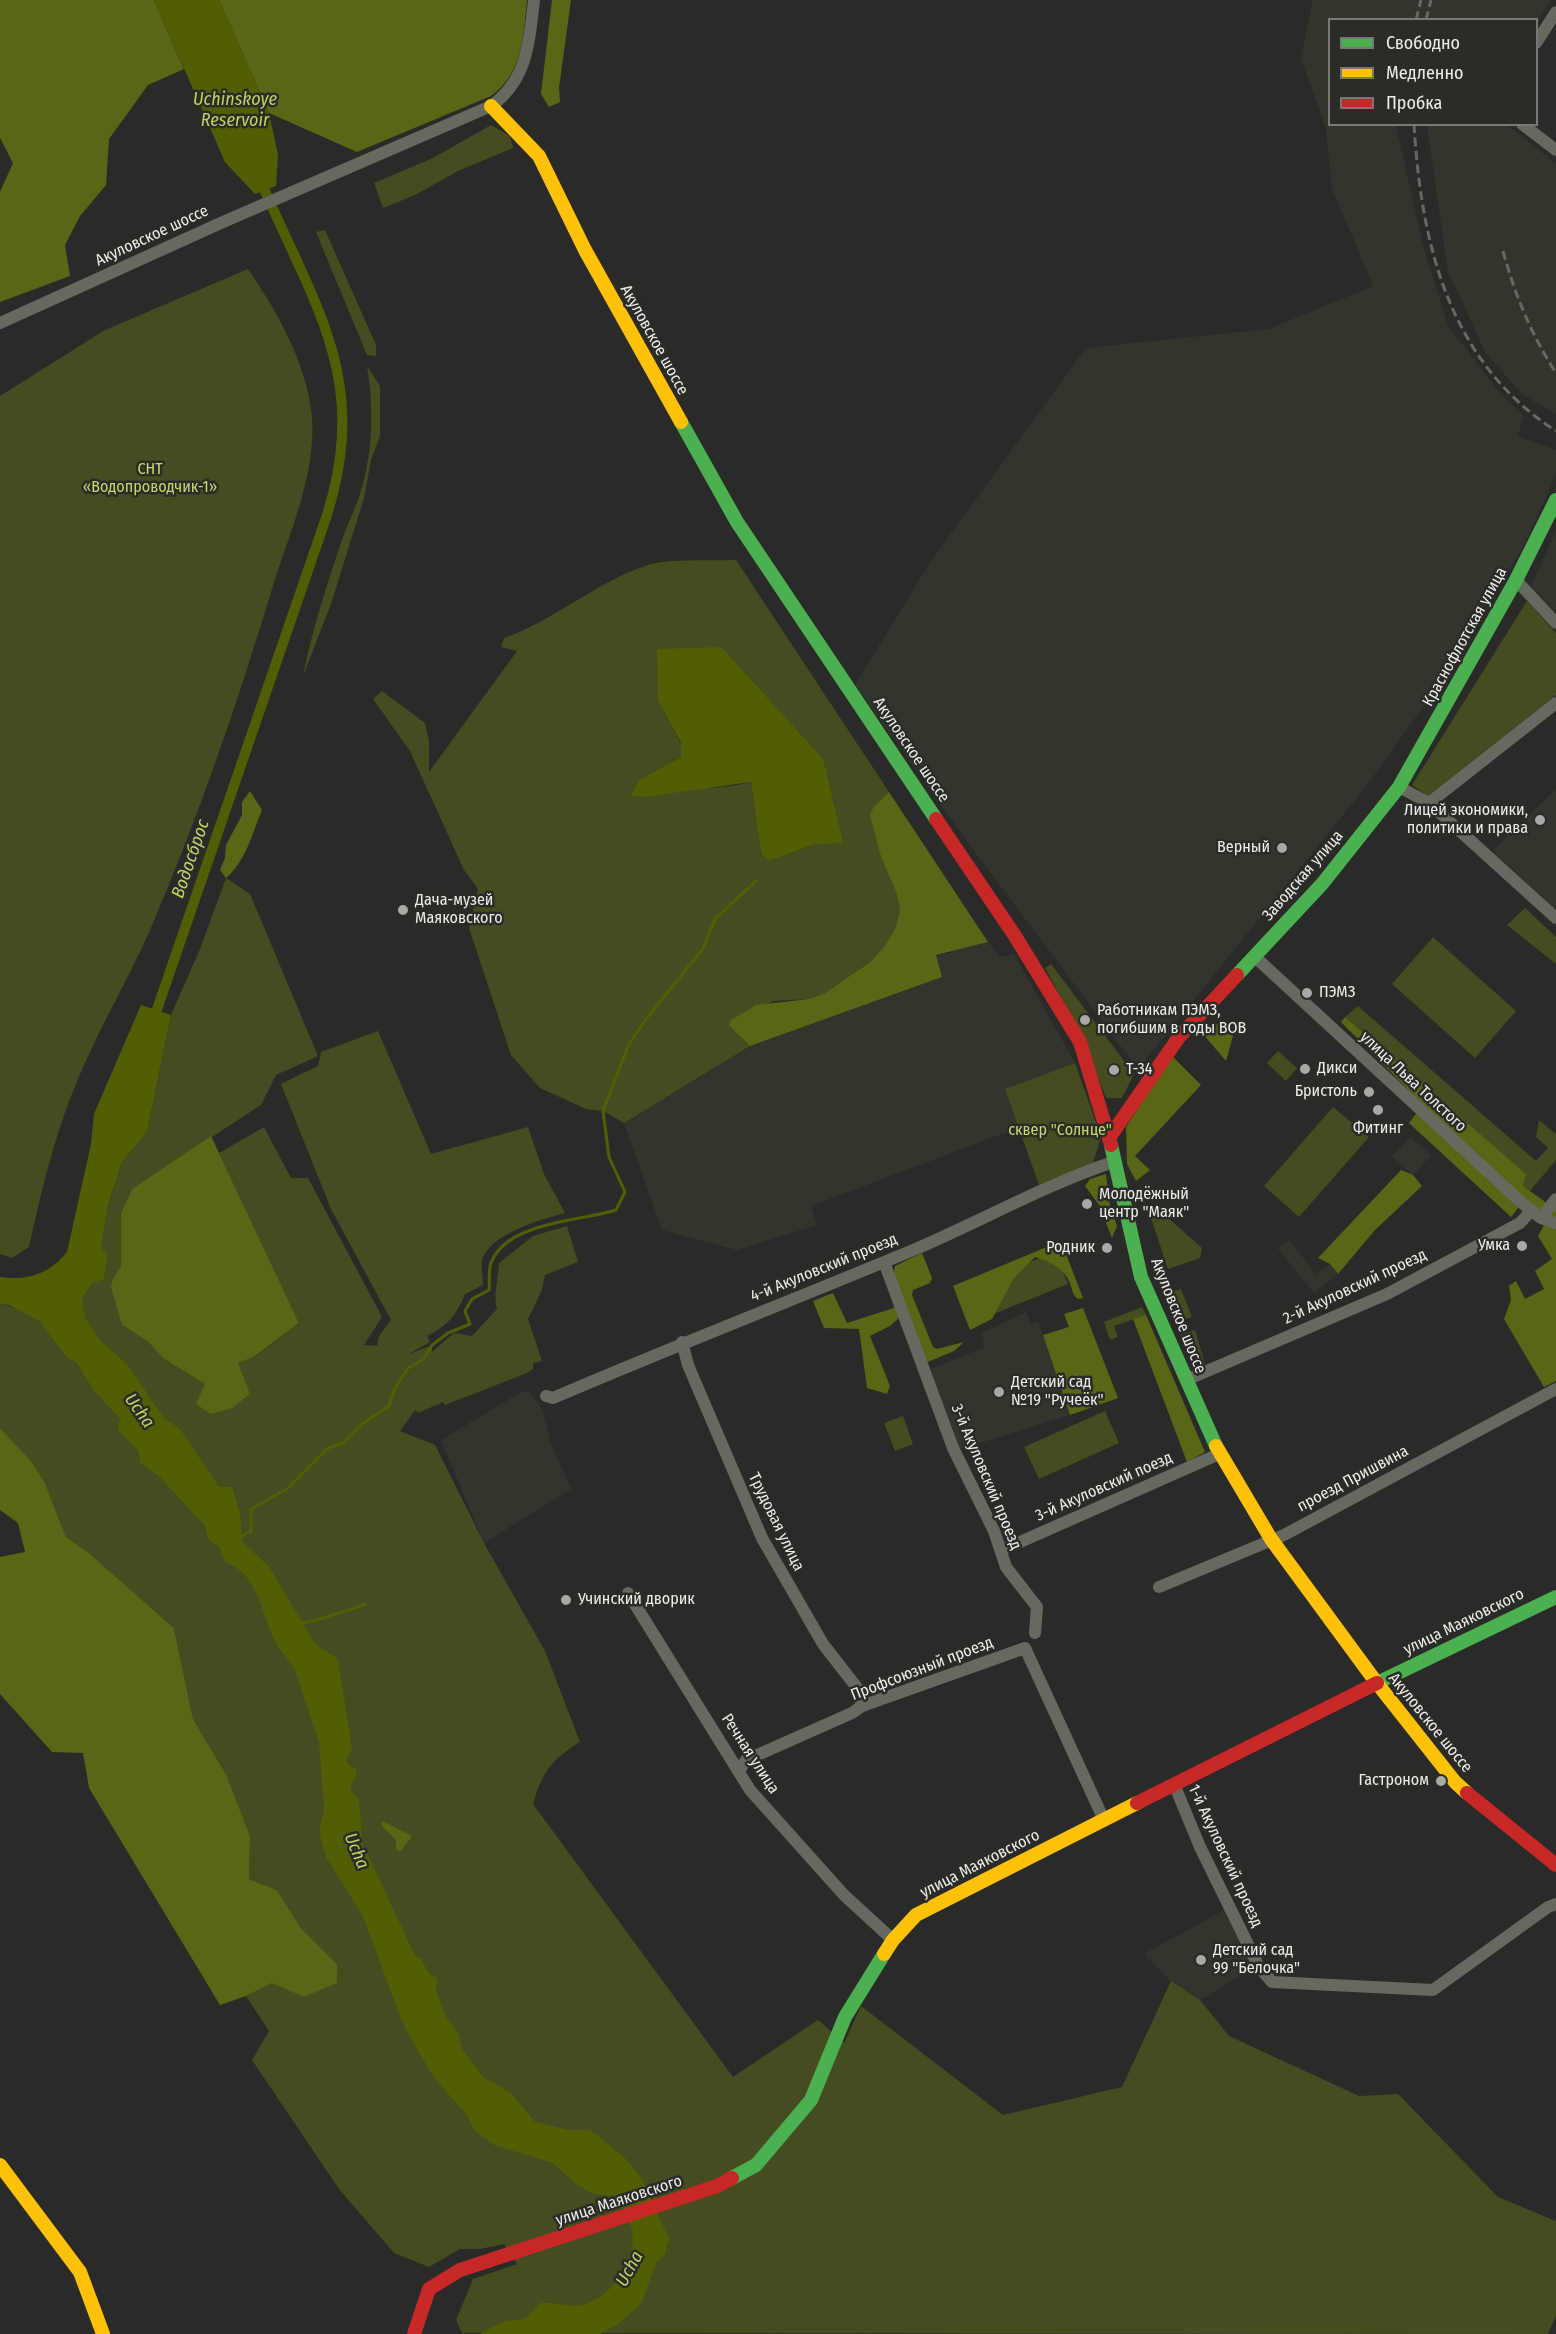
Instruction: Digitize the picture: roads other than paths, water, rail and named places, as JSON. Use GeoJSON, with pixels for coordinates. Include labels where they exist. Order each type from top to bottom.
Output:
{"type":"FeatureCollection","features":[{"type":"Feature","properties":{"kind":"street"},"geometry":{"type":"LineString","coordinates":[[491,106],[512,88],[524,66],[534,0]]}},
{"type":"Feature","properties":{"kind":"street"},"geometry":{"type":"LineString","coordinates":[[1538,40],[1556,12]]}},
{"type":"Feature","properties":{"kind":"street","name":"Акуловское шоссе"},"geometry":{"type":"LineString","coordinates":[[0,323],[252,209],[491,106],[539,156],[585,250],[737,522],[1015,936],[1080,1042],[1109,1138],[1141,1277],[1219,1454],[1271,1539],[1376,1682],[1455,1782],[1485,1811],[1556,1865]]}},
{"type":"Feature","properties":{"kind":"street"},"geometry":{"type":"LineString","coordinates":[[1525,126],[1556,150]]}},
{"type":"Feature","properties":{"kind":"street","name":"Краснофлотская улица"},"geometry":{"type":"LineString","coordinates":[[1399,787],[1516,580],[1556,500]]}},
{"type":"Feature","properties":{"kind":"street"},"geometry":{"type":"LineString","coordinates":[[1516,580],[1556,623]]}},
{"type":"Feature","properties":{"kind":"street"},"geometry":{"type":"LineString","coordinates":[[1429,803],[1556,703]]}},
{"type":"Feature","properties":{"kind":"street"},"geometry":{"type":"LineString","coordinates":[[1399,787],[1429,803],[1556,918]]}},
{"type":"Feature","properties":{"kind":"street","name":"Заводская улица"},"geometry":{"type":"LineString","coordinates":[[1109,1138],[1179,1037],[1322,884],[1399,787]]}},
{"type":"Feature","properties":{"kind":"street","name":"улица Льва Толстого"},"geometry":{"type":"LineString","coordinates":[[1254,956],[1536,1214],[1556,1223]]}},
{"type":"Feature","properties":{"kind":"street","name":"4-й Акуловский проезд"},"geometry":{"type":"LineString","coordinates":[[546,1396],[553,1398],[682,1342],[884,1262],[1054,1185],[1113,1162]]}},
{"type":"Feature","properties":{"kind":"street","name":"2-й Акуловский проезд"},"geometry":{"type":"LineString","coordinates":[[1186,1380],[1387,1294],[1520,1223],[1556,1199]]}},
{"type":"Feature","properties":{"kind":"street","name":"3-й Акуловский проезд"},"geometry":{"type":"LineString","coordinates":[[884,1262],[953,1448],[1002,1550],[1006,1567],[1037,1607],[1035,1633]]}},
{"type":"Feature","properties":{"kind":"street","name":"Трудовая улица"},"geometry":{"type":"LineString","coordinates":[[682,1342],[687,1365],[762,1538],[823,1644],[858,1689],[862,1706]]}},
{"type":"Feature","properties":{"kind":"street","name":"проезд Пришвина"},"geometry":{"type":"LineString","coordinates":[[1159,1587],[1271,1539],[1556,1389]]}},
{"type":"Feature","properties":{"kind":"street","name":"3-й Акуловский поезд"},"geometry":{"type":"LineString","coordinates":[[1002,1550],[1219,1454]]}},
{"type":"Feature","properties":{"kind":"street","name":"Речная улица"},"geometry":{"type":"LineString","coordinates":[[628,1593],[750,1790],[844,1894],[893,1940]]}},
{"type":"Feature","properties":{"kind":"street","name":"улица Маяковского"},"geometry":{"type":"LineString","coordinates":[[414,2334],[429,2289],[460,2270],[717,2186],[756,2165],[787,2132],[811,2100],[845,2017],[893,1940],[916,1915],[1376,1682],[1556,1597]]}},
{"type":"Feature","properties":{"kind":"street","name":"Профсоюзный проезд"},"geometry":{"type":"LineString","coordinates":[[740,1772],[746,1760],[852,1713],[862,1706],[1025,1648],[1104,1820]]}},
{"type":"Feature","properties":{"kind":"street","name":"1-й Акуловский проезд"},"geometry":{"type":"LineString","coordinates":[[1174,1784],[1204,1857],[1259,1967],[1272,1982],[1433,1990],[1548,1907],[1556,1904]]}},
{"type":"Feature","properties":{"kind":"street"},"geometry":{"type":"LineString","coordinates":[[0,2165],[66,2250],[80,2272],[103,2334]]}},
{"type":"Feature","properties":{"kind":"water","name":"Uchinskoye Reservoir"},"geometry":{"type":"Polygon","coordinates":[[[154,0],[219,0],[269,113],[278,155],[276,186],[255,194],[225,162],[154,0]]]}},
{"type":"Feature","properties":{"kind":"water"},"geometry":{"type":"Polygon","coordinates":[[[721,647],[823,759],[843,843],[815,844],[769,861],[761,854],[751,782],[644,797],[631,795],[640,779],[681,757],[681,743],[658,701],[657,649],[721,647]]]}},
{"type":"Feature","properties":{"kind":"water","name":"Ucha"},"geometry":{"type":"Polygon","coordinates":[[[141,1005],[171,1015],[147,1132],[122,1162],[107,1208],[101,1248],[107,1254],[104,1279],[92,1283],[82,1299],[85,1318],[100,1341],[127,1364],[164,1418],[180,1429],[219,1487],[232,1487],[240,1514],[242,1541],[270,1568],[315,1644],[338,1659],[352,1749],[347,1756],[347,1763],[356,1770],[351,1792],[359,1799],[362,1842],[415,1956],[420,1957],[429,1974],[437,1978],[436,1990],[445,2015],[458,2033],[462,2049],[483,2077],[510,2092],[535,2122],[568,2130],[590,2130],[623,2156],[642,2179],[669,2239],[664,2256],[657,2261],[641,2304],[618,2324],[600,2334],[480,2334],[504,2321],[525,2319],[541,2303],[582,2305],[604,2294],[622,2274],[632,2251],[633,2238],[628,2219],[616,2197],[593,2194],[577,2185],[553,2163],[494,2145],[474,2130],[467,2115],[435,2079],[402,2021],[363,1916],[326,1857],[319,1832],[324,1809],[319,1742],[295,1670],[276,1643],[252,1585],[236,1567],[225,1562],[219,1547],[208,1539],[205,1526],[159,1476],[140,1463],[138,1450],[118,1430],[120,1419],[93,1389],[77,1363],[67,1357],[39,1321],[9,1305],[0,1304],[0,1277],[29,1277],[53,1266],[67,1252],[91,1144],[94,1114],[141,1005]]]}},
{"type":"Feature","properties":{"kind":"waterway","name":"Водосброс"},"geometry":{"type":"LineString","coordinates":[[153,1021],[327,515],[339,467],[342,425],[340,385],[331,347],[319,310],[265,191]]}},
{"type":"Feature","properties":{"kind":"waterway"},"geometry":{"type":"LineString","coordinates":[[240,1537],[251,1531],[251,1509],[287,1489],[328,1448],[343,1443],[362,1424],[389,1406],[395,1388],[408,1368],[424,1359],[432,1345],[448,1333],[470,1324],[465,1311],[472,1299],[489,1290],[490,1266],[499,1249],[528,1231],[616,1210],[625,1192],[609,1157],[603,1111],[628,1046],[646,1019],[702,950],[716,918],[756,881]]}},
{"type":"Feature","properties":{"kind":"waterway"},"geometry":{"type":"LineString","coordinates":[[299,1624],[366,1604]]}},
{"type":"Feature","properties":{"kind":"railway"},"geometry":{"type":"LineString","coordinates":[[1416,18],[1421,0]]}},
{"type":"Feature","properties":{"kind":"railway"},"geometry":{"type":"LineString","coordinates":[[1426,18],[1431,0]]}},
{"type":"Feature","properties":{"kind":"railway"},"geometry":{"type":"LineString","coordinates":[[1414,126],[1424,213],[1447,297],[1466,335],[1490,371],[1519,403],[1556,431]]}},
{"type":"Feature","properties":{"kind":"railway"},"geometry":{"type":"LineString","coordinates":[[1503,251],[1525,314],[1556,373]]}},
{"type":"Feature","properties":{"kind":"place","name":"Лицей экономики, политики и права"},"geometry":{"type":"Point","coordinates":[1540,820]}},
{"type":"Feature","properties":{"kind":"place","name":"Верный"},"geometry":{"type":"Point","coordinates":[1282,848]}},
{"type":"Feature","properties":{"kind":"place","name":"Дача-музей Маяковского"},"geometry":{"type":"Point","coordinates":[403,910]}},
{"type":"Feature","properties":{"kind":"place","name":"ПЭМЗ"},"geometry":{"type":"Point","coordinates":[1307,993]}},
{"type":"Feature","properties":{"kind":"place","name":"Работникам ПЭМЗ, погибшим в годы ВОВ"},"geometry":{"type":"Point","coordinates":[1085,1020]}},
{"type":"Feature","properties":{"kind":"place","name":"Дикси"},"geometry":{"type":"Point","coordinates":[1305,1069]}},
{"type":"Feature","properties":{"kind":"place","name":"Т-34"},"geometry":{"type":"Point","coordinates":[1114,1070]}},
{"type":"Feature","properties":{"kind":"place","name":"Бристоль"},"geometry":{"type":"Point","coordinates":[1369,1092]}},
{"type":"Feature","properties":{"kind":"place","name":"Фитинг"},"geometry":{"type":"Point","coordinates":[1378,1110]}},
{"type":"Feature","properties":{"kind":"place","name":"Молодёжный центр \"Маяк\""},"geometry":{"type":"Point","coordinates":[1087,1204]}},
{"type":"Feature","properties":{"kind":"place","name":"Умка"},"geometry":{"type":"Point","coordinates":[1522,1246]}},
{"type":"Feature","properties":{"kind":"place","name":"Родник"},"geometry":{"type":"Point","coordinates":[1107,1248]}},
{"type":"Feature","properties":{"kind":"place","name":"Детский сад №19 \"Ручеёк\""},"geometry":{"type":"Point","coordinates":[999,1392]}},
{"type":"Feature","properties":{"kind":"place","name":"Учинский дворик"},"geometry":{"type":"Point","coordinates":[566,1600]}},
{"type":"Feature","properties":{"kind":"place","name":"Гастроном"},"geometry":{"type":"Point","coordinates":[1441,1781]}},
{"type":"Feature","properties":{"kind":"place","name":"Детский сад 99 \"Белочка\""},"geometry":{"type":"Point","coordinates":[1201,1960]}},
{"type":"Feature","properties":{"kind":"park label","name":"СНТ «Водопроводчик-1»"},"geometry":{"type":"Point","coordinates":[150,479]}},
{"type":"Feature","properties":{"kind":"park label","name":"сквер \"Солнце\""},"geometry":{"type":"Point","coordinates":[1060,1131]}}]}
